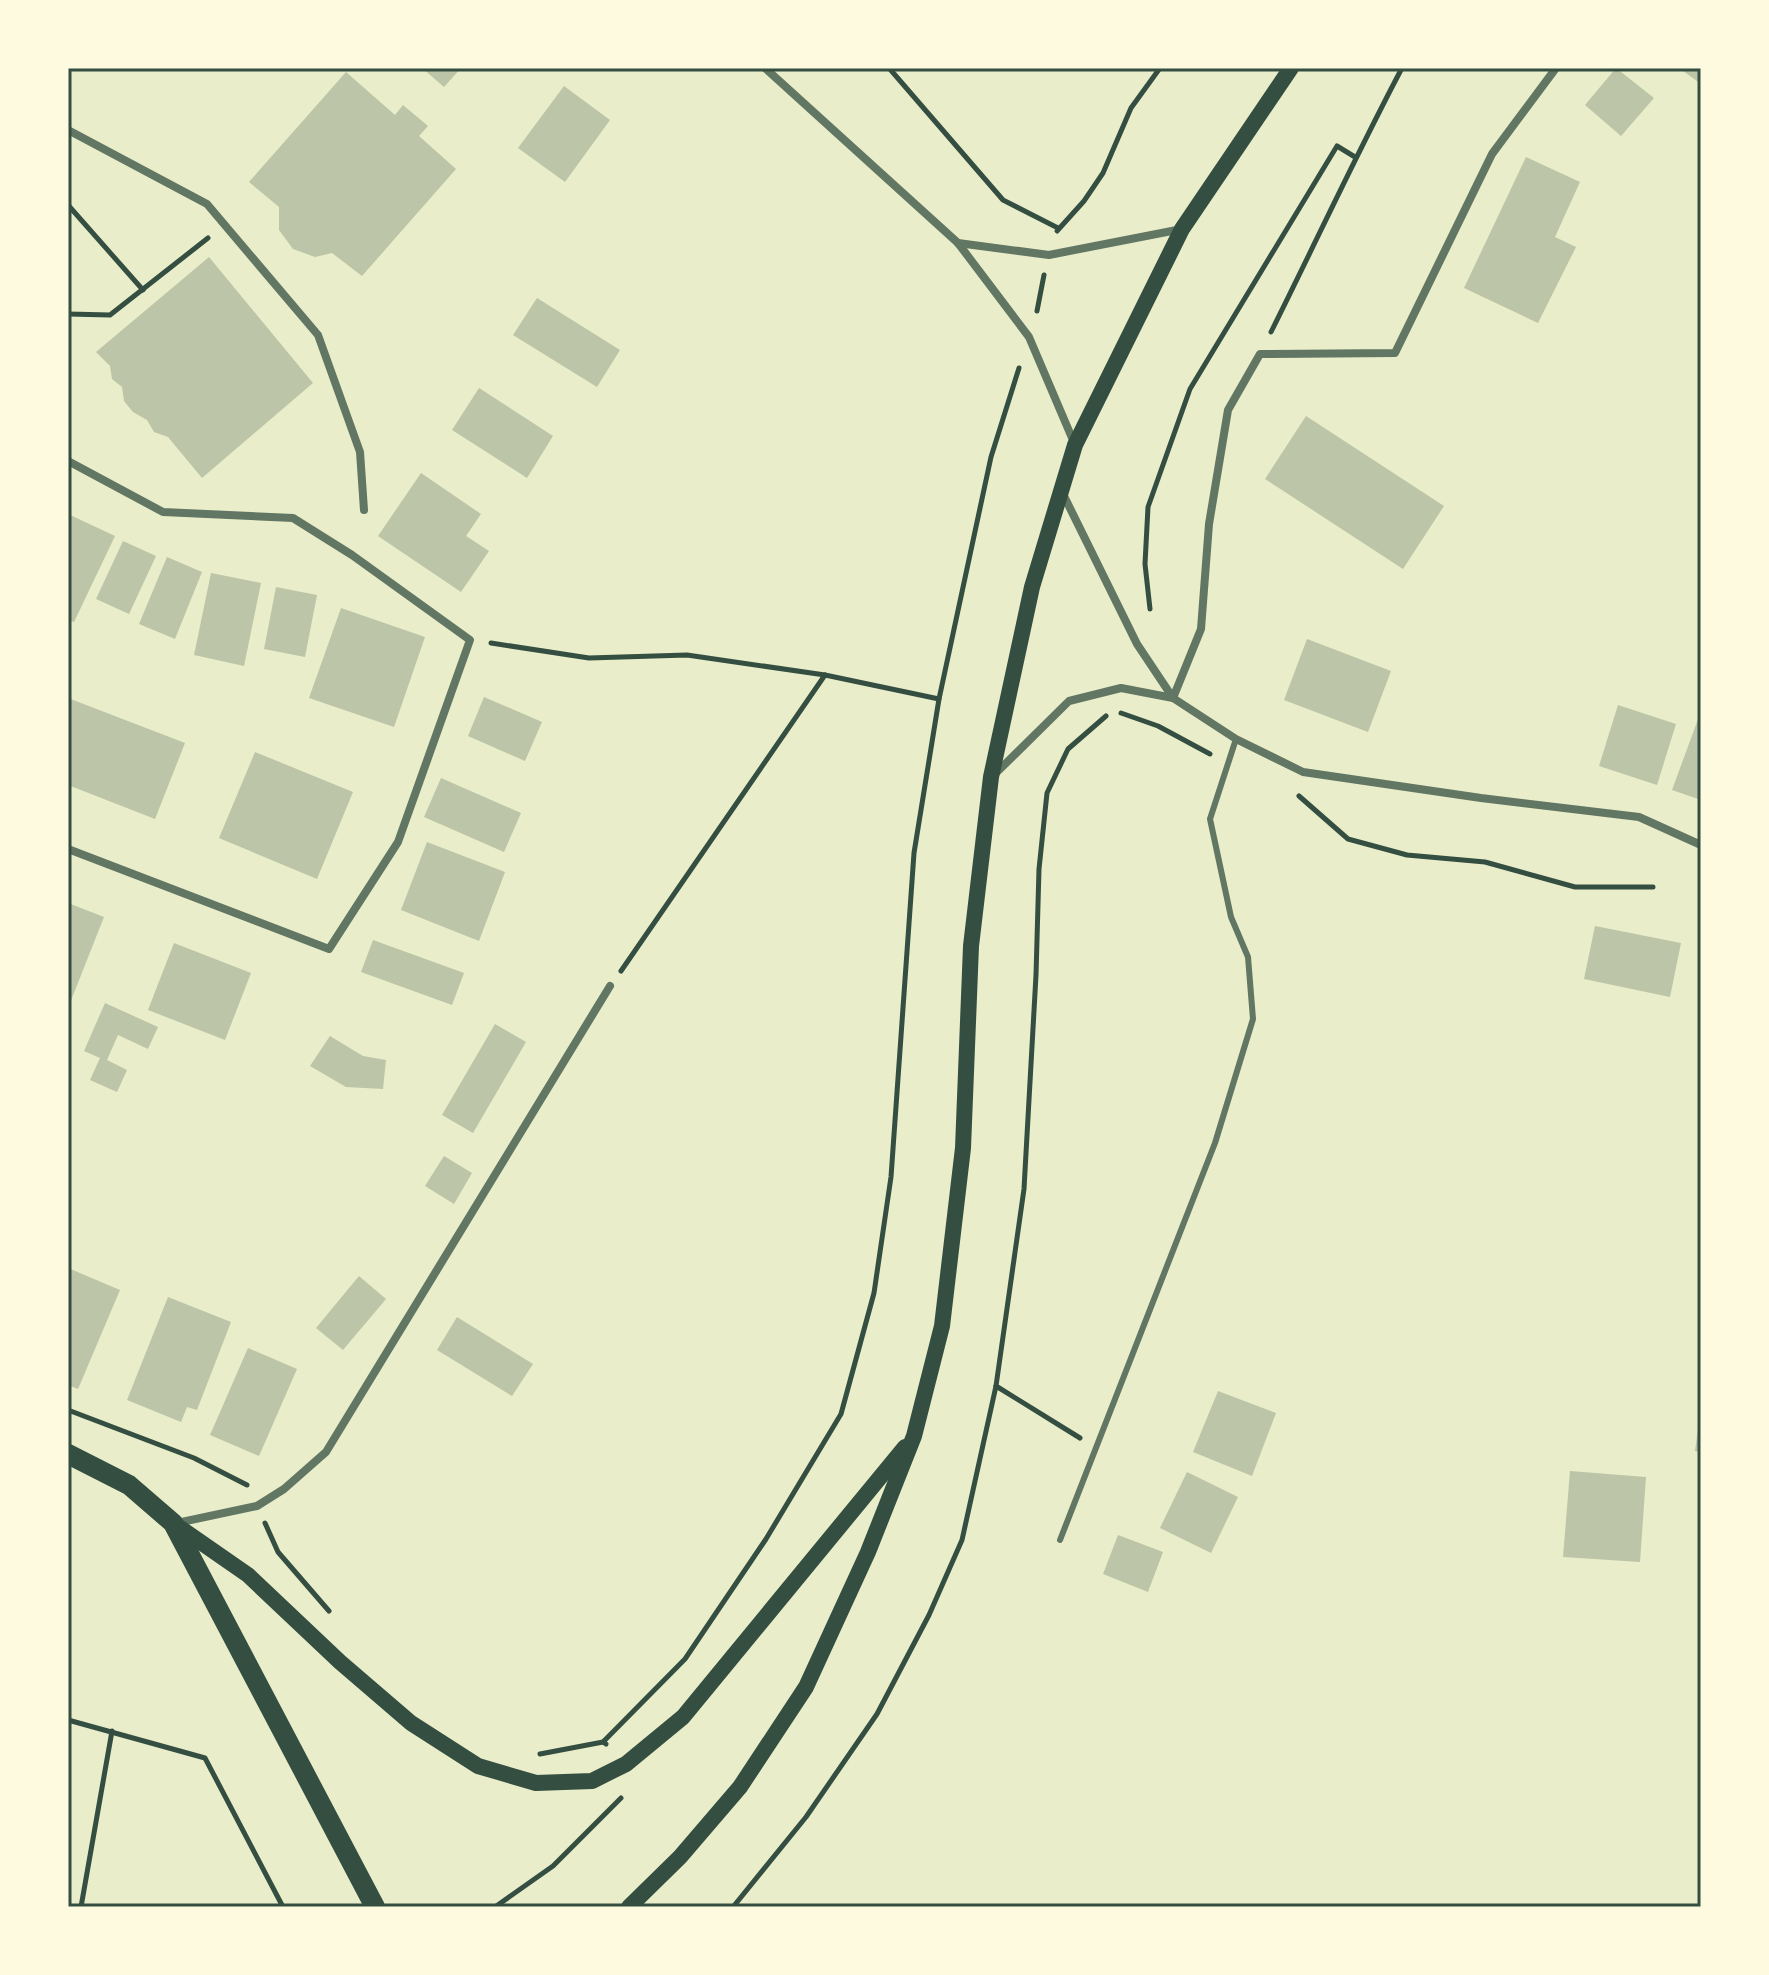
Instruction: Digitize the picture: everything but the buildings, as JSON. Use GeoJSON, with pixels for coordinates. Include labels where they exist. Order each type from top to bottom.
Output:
{"type":"FeatureCollection","features":[{"type":"Feature","properties":{"kind":"main road"},"geometry":{"type":"LineString","coordinates":[[629,1907],[680,1857],[740,1787],[806,1687],[868,1552],[914,1436],[942,1326],[963,1148],[971,946],[991,777],[1032,587],[1075,445],[1182,229],[1291,68]]}},
{"type":"Feature","properties":{"kind":"main road"},"geometry":{"type":"LineString","coordinates":[[68,1454],[129,1485],[173,1523],[248,1575],[340,1662],[411,1723],[478,1766],[536,1783],[592,1781],[626,1764],[683,1717],[914,1436]]}},
{"type":"Feature","properties":{"kind":"main road"},"geometry":{"type":"LineString","coordinates":[[173,1523],[375,1907]]}},
{"type":"Feature","properties":{"kind":"street"},"geometry":{"type":"LineString","coordinates":[[765,68],[958,243],[1029,337],[1075,445]]}},
{"type":"Feature","properties":{"kind":"street"},"geometry":{"type":"LineString","coordinates":[[1173,698],[1201,629],[1209,524],[1228,410],[1260,354],[1395,353],[1492,154],[1556,68]]}},
{"type":"Feature","properties":{"kind":"street"},"geometry":{"type":"LineString","coordinates":[[68,130],[207,204],[318,335],[360,452],[364,510]]}},
{"type":"Feature","properties":{"kind":"street"},"geometry":{"type":"LineString","coordinates":[[958,243],[1049,255],[1182,229]]}},
{"type":"Feature","properties":{"kind":"street"},"geometry":{"type":"LineString","coordinates":[[68,461],[163,512],[293,518],[352,555],[470,640],[398,842],[329,949],[68,849]]}},
{"type":"Feature","properties":{"kind":"street"},"geometry":{"type":"LineString","coordinates":[[1060,489],[1137,644],[1173,698]]}},
{"type":"Feature","properties":{"kind":"street"},"geometry":{"type":"LineString","coordinates":[[991,777],[1069,701],[1121,688],[1173,698],[1236,739],[1303,772],[1639,817],[1701,845]]}},
{"type":"Feature","properties":{"kind":"street"},"geometry":{"type":"LineString","coordinates":[[173,1523],[257,1506],[284,1489],[326,1452],[610,986]]}},
{"type":"Feature","properties":{"kind":"lane"},"geometry":{"type":"LineString","coordinates":[[1060,1540],[1210,1157],[1253,1019],[1248,957],[1231,917],[1210,819],[1236,739]]}},
{"type":"Feature","properties":{"kind":"path"},"geometry":{"type":"LineString","coordinates":[[889,68],[1003,200],[1058,228]]}},
{"type":"Feature","properties":{"kind":"path"},"geometry":{"type":"LineString","coordinates":[[1055,236],[1058,228],[1084,201],[1103,173],[1131,108],[1160,68]]}},
{"type":"Feature","properties":{"kind":"path"},"geometry":{"type":"LineString","coordinates":[[1260,354],[1331,214],[1355,157],[1402,68]]}},
{"type":"Feature","properties":{"kind":"path"},"geometry":{"type":"LineString","coordinates":[[1150,609],[1145,564],[1148,507],[1190,389],[1337,146],[1355,157]]}},
{"type":"Feature","properties":{"kind":"path"},"geometry":{"type":"LineString","coordinates":[[68,205],[143,290]]}},
{"type":"Feature","properties":{"kind":"path"},"geometry":{"type":"LineString","coordinates":[[68,314],[110,315],[225,225]]}},
{"type":"Feature","properties":{"kind":"path"},"geometry":{"type":"LineString","coordinates":[[1035,320],[1044,275]]}},
{"type":"Feature","properties":{"kind":"path"},"geometry":{"type":"LineString","coordinates":[[532,1756],[603,1742],[685,1659],[766,1539],[841,1414],[874,1293],[891,1177],[914,853],[939,699],[991,457],[1021,359]]}},
{"type":"Feature","properties":{"kind":"path"},"geometry":{"type":"LineString","coordinates":[[470,640],[589,658],[687,655],[825,675],[939,699]]}},
{"type":"Feature","properties":{"kind":"path"},"geometry":{"type":"LineString","coordinates":[[610,986],[825,675]]}},
{"type":"Feature","properties":{"kind":"path"},"geometry":{"type":"LineString","coordinates":[[1301,797],[1348,839],[1407,855],[1485,862],[1575,887],[1653,887]]}},
{"type":"Feature","properties":{"kind":"path"},"geometry":{"type":"LineString","coordinates":[[996,1386],[1094,1447]]}},
{"type":"Feature","properties":{"kind":"path"},"geometry":{"type":"LineString","coordinates":[[68,1410],[194,1458],[247,1483],[278,1552],[338,1621]]}},
{"type":"Feature","properties":{"kind":"path"},"geometry":{"type":"LineString","coordinates":[[68,1720],[205,1758],[283,1907]]}},
{"type":"Feature","properties":{"kind":"path"},"geometry":{"type":"LineString","coordinates":[[81,1907],[112,1731]]}},
{"type":"Feature","properties":{"kind":"path"},"geometry":{"type":"LineString","coordinates":[[495,1907],[553,1866],[641,1778],[603,1742]]}}]}
